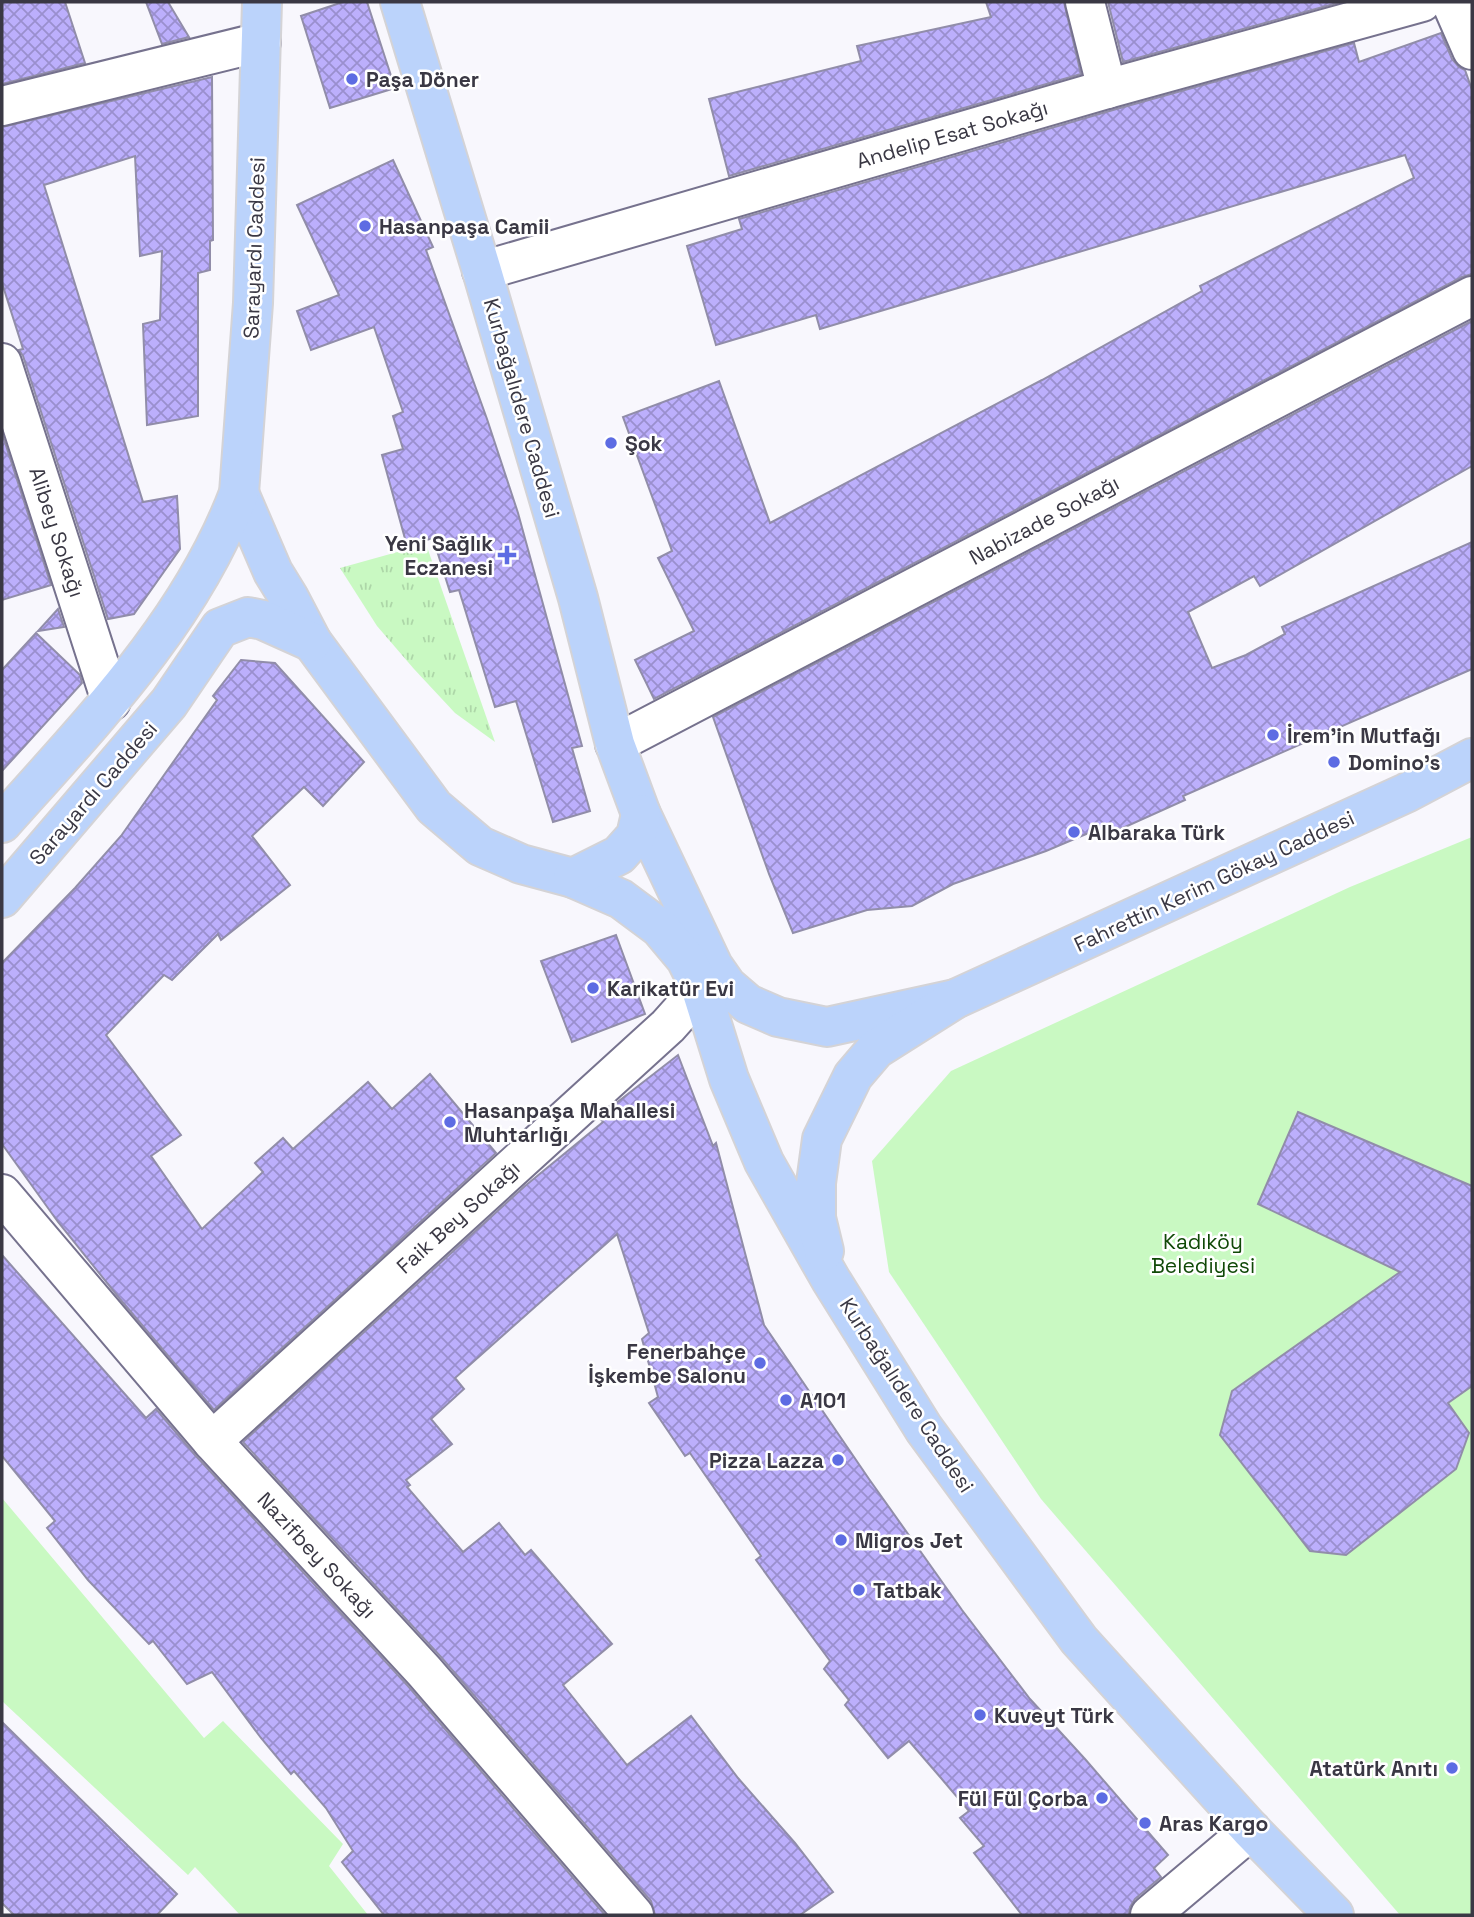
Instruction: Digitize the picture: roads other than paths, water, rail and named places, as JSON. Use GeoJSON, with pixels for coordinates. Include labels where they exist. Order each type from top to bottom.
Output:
{"type":"FeatureCollection","features":[{"type":"Feature","properties":{"kind":"main road","name":"Sarayardı Caddesi"},"geometry":{"type":"LineString","coordinates":[[2,823],[111,701],[173,615],[209,558],[228,522],[239,493],[253,303],[262,2]]}},
{"type":"Feature","properties":{"kind":"main road","name":"Kurbağalıdere Caddesi"},"geometry":{"type":"LineString","coordinates":[[400,2],[578,598],[615,744],[642,814]]}},
{"type":"Feature","properties":{"kind":"main road","name":"Sarayardı Caddesi"},"geometry":{"type":"LineString","coordinates":[[239,493],[273,572],[312,642],[434,807],[480,846],[521,864],[572,878]]}},
{"type":"Feature","properties":{"kind":"main road","name":"Sarayardı Caddesi"},"geometry":{"type":"LineString","coordinates":[[2,898],[169,703],[220,628],[248,617],[263,620],[312,642]]}},
{"type":"Feature","properties":{"kind":"main road","name":"Fahrettin Kerim Gökay Caddesi"},"geometry":{"type":"LineString","coordinates":[[831,1280],[816,1218],[816,1183],[822,1139],[853,1076],[876,1049],[954,999],[1406,793],[1472,758]]}},
{"type":"Feature","properties":{"kind":"main road"},"geometry":{"type":"LineString","coordinates":[[1406,793],[1472,777]]}},
{"type":"Feature","properties":{"kind":"main road"},"geometry":{"type":"LineString","coordinates":[[572,878],[619,855],[636,836],[642,814]]}},
{"type":"Feature","properties":{"kind":"main road","name":"Fahrettin Kerim Gökay Caddesi"},"geometry":{"type":"LineString","coordinates":[[642,814],[713,966],[727,986],[748,1004],[778,1017],[827,1027],[954,999]]}},
{"type":"Feature","properties":{"kind":"main road","name":"Kurbağalıdere Caddesi"},"geometry":{"type":"LineString","coordinates":[[572,878],[621,899],[660,928],[686,959],[701,989],[729,1079],[764,1162],[831,1280],[924,1429],[1079,1640],[1251,1830],[1334,1915]]}},
{"type":"Feature","properties":{"kind":"street"},"geometry":{"type":"LineString","coordinates":[[1084,2],[1107,89]]}},
{"type":"Feature","properties":{"kind":"street","name":"Andelip Esat Sokağı"},"geometry":{"type":"LineString","coordinates":[[482,271],[1107,89],[1422,2]]}},
{"type":"Feature","properties":{"kind":"street"},"geometry":{"type":"LineString","coordinates":[[1451,2],[1472,51]]}},
{"type":"Feature","properties":{"kind":"street"},"geometry":{"type":"LineString","coordinates":[[2,106],[261,42]]}},
{"type":"Feature","properties":{"kind":"street","name":"Nabizade Sokağı"},"geometry":{"type":"LineString","coordinates":[[615,744],[1472,296]]}},
{"type":"Feature","properties":{"kind":"street","name":"Alibey Sokağı"},"geometry":{"type":"LineString","coordinates":[[2,363],[111,701]]}},
{"type":"Feature","properties":{"kind":"street","name":"Faik Bey Sokağı"},"geometry":{"type":"LineString","coordinates":[[212,1441],[668,1026],[701,989]]}},
{"type":"Feature","properties":{"kind":"street","name":"Nazifbey Sokağı"},"geometry":{"type":"LineString","coordinates":[[2,1194],[212,1441],[424,1671],[634,1915]]}},
{"type":"Feature","properties":{"kind":"street"},"geometry":{"type":"LineString","coordinates":[[1150,1915],[1251,1830]]}},
{"type":"Feature","properties":{"kind":"place","name":"Paşa Döner"},"geometry":{"type":"Point","coordinates":[352,79]}},
{"type":"Feature","properties":{"kind":"place","name":"Hasanpaşa Camii"},"geometry":{"type":"Point","coordinates":[365,226]}},
{"type":"Feature","properties":{"kind":"place","name":"Şok"},"geometry":{"type":"Point","coordinates":[611,443]}},
{"type":"Feature","properties":{"kind":"place","name":"Yeni Sağlık Eczanesi"},"geometry":{"type":"Point","coordinates":[507,555]}},
{"type":"Feature","properties":{"kind":"place","name":"İrem'in Mutfağı"},"geometry":{"type":"Point","coordinates":[1273,735]}},
{"type":"Feature","properties":{"kind":"place","name":"Domino's"},"geometry":{"type":"Point","coordinates":[1334,762]}},
{"type":"Feature","properties":{"kind":"place","name":"Albaraka Türk"},"geometry":{"type":"Point","coordinates":[1074,832]}},
{"type":"Feature","properties":{"kind":"place","name":"Karikatür Evi"},"geometry":{"type":"Point","coordinates":[593,988]}},
{"type":"Feature","properties":{"kind":"place","name":"Hasanpaşa Mahallesi Muhtarlığı"},"geometry":{"type":"Point","coordinates":[450,1122]}},
{"type":"Feature","properties":{"kind":"place","name":"Fenerbahçe İşkembe Salonu"},"geometry":{"type":"Point","coordinates":[760,1363]}},
{"type":"Feature","properties":{"kind":"place","name":"A101"},"geometry":{"type":"Point","coordinates":[786,1400]}},
{"type":"Feature","properties":{"kind":"place","name":"Pizza Lazza"},"geometry":{"type":"Point","coordinates":[838,1460]}},
{"type":"Feature","properties":{"kind":"place","name":"Migros Jet"},"geometry":{"type":"Point","coordinates":[841,1540]}},
{"type":"Feature","properties":{"kind":"place","name":"Tatbak"},"geometry":{"type":"Point","coordinates":[859,1590]}},
{"type":"Feature","properties":{"kind":"place","name":"Kuveyt Türk"},"geometry":{"type":"Point","coordinates":[980,1715]}},
{"type":"Feature","properties":{"kind":"place","name":"Atatürk Anıtı"},"geometry":{"type":"Point","coordinates":[1452,1768]}},
{"type":"Feature","properties":{"kind":"place","name":"Fül Fül Çorba"},"geometry":{"type":"Point","coordinates":[1102,1798]}},
{"type":"Feature","properties":{"kind":"place","name":"Aras Kargo"},"geometry":{"type":"Point","coordinates":[1145,1823]}},
{"type":"Feature","properties":{"kind":"park label","name":"Kadıköy Belediyesi"},"geometry":{"type":"Point","coordinates":[1203,1253]}}]}
